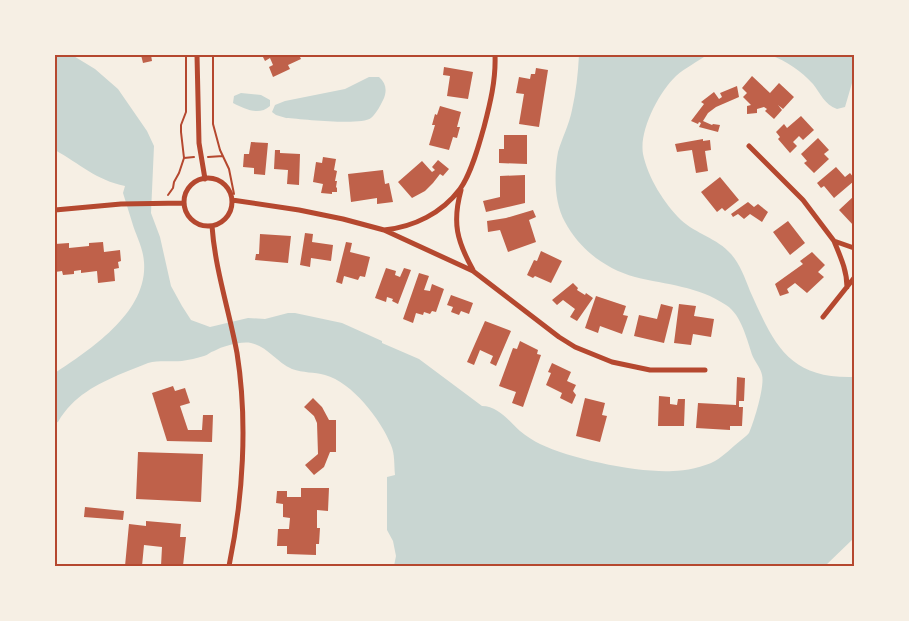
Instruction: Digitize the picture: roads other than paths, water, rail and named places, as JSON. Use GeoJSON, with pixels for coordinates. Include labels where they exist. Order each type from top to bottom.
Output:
{"type":"FeatureCollection","features":[{"type":"Feature","properties":{"kind":"street"},"geometry":{"type":"LineString","coordinates":[[197,55],[199,143],[205,179]]}},
{"type":"Feature","properties":{"kind":"street"},"geometry":{"type":"LineString","coordinates":[[473,271],[464,253],[456,224],[456,208],[461,187],[478,149],[489,109],[493,87],[495,55]]}},
{"type":"Feature","properties":{"kind":"street"},"geometry":{"type":"LineString","coordinates":[[749,146],[803,200],[834,241],[844,265],[847,287]]}},
{"type":"Feature","properties":{"kind":"street"},"geometry":{"type":"LineString","coordinates":[[205,179],[218,181],[223,184],[234,201],[229,214],[224,220],[212,226],[205,226],[193,221],[185,210],[184,203],[185,196],[192,184],[205,179]]}},
{"type":"Feature","properties":{"kind":"street"},"geometry":{"type":"LineString","coordinates":[[384,230],[400,228],[425,218],[452,198],[461,187]]}},
{"type":"Feature","properties":{"kind":"street"},"geometry":{"type":"LineString","coordinates":[[234,201],[299,210],[384,230],[473,271],[559,337],[592,355],[612,362],[650,370],[705,370]]}},
{"type":"Feature","properties":{"kind":"street"},"geometry":{"type":"LineString","coordinates":[[55,210],[121,204],[184,203]]}},
{"type":"Feature","properties":{"kind":"street"},"geometry":{"type":"LineString","coordinates":[[212,226],[214,256],[237,353],[241,390],[242,470],[239,508],[229,566]]}},
{"type":"Feature","properties":{"kind":"street"},"geometry":{"type":"LineString","coordinates":[[834,241],[854,248]]}},
{"type":"Feature","properties":{"kind":"street"},"geometry":{"type":"LineString","coordinates":[[823,316],[854,278]]}}]}
